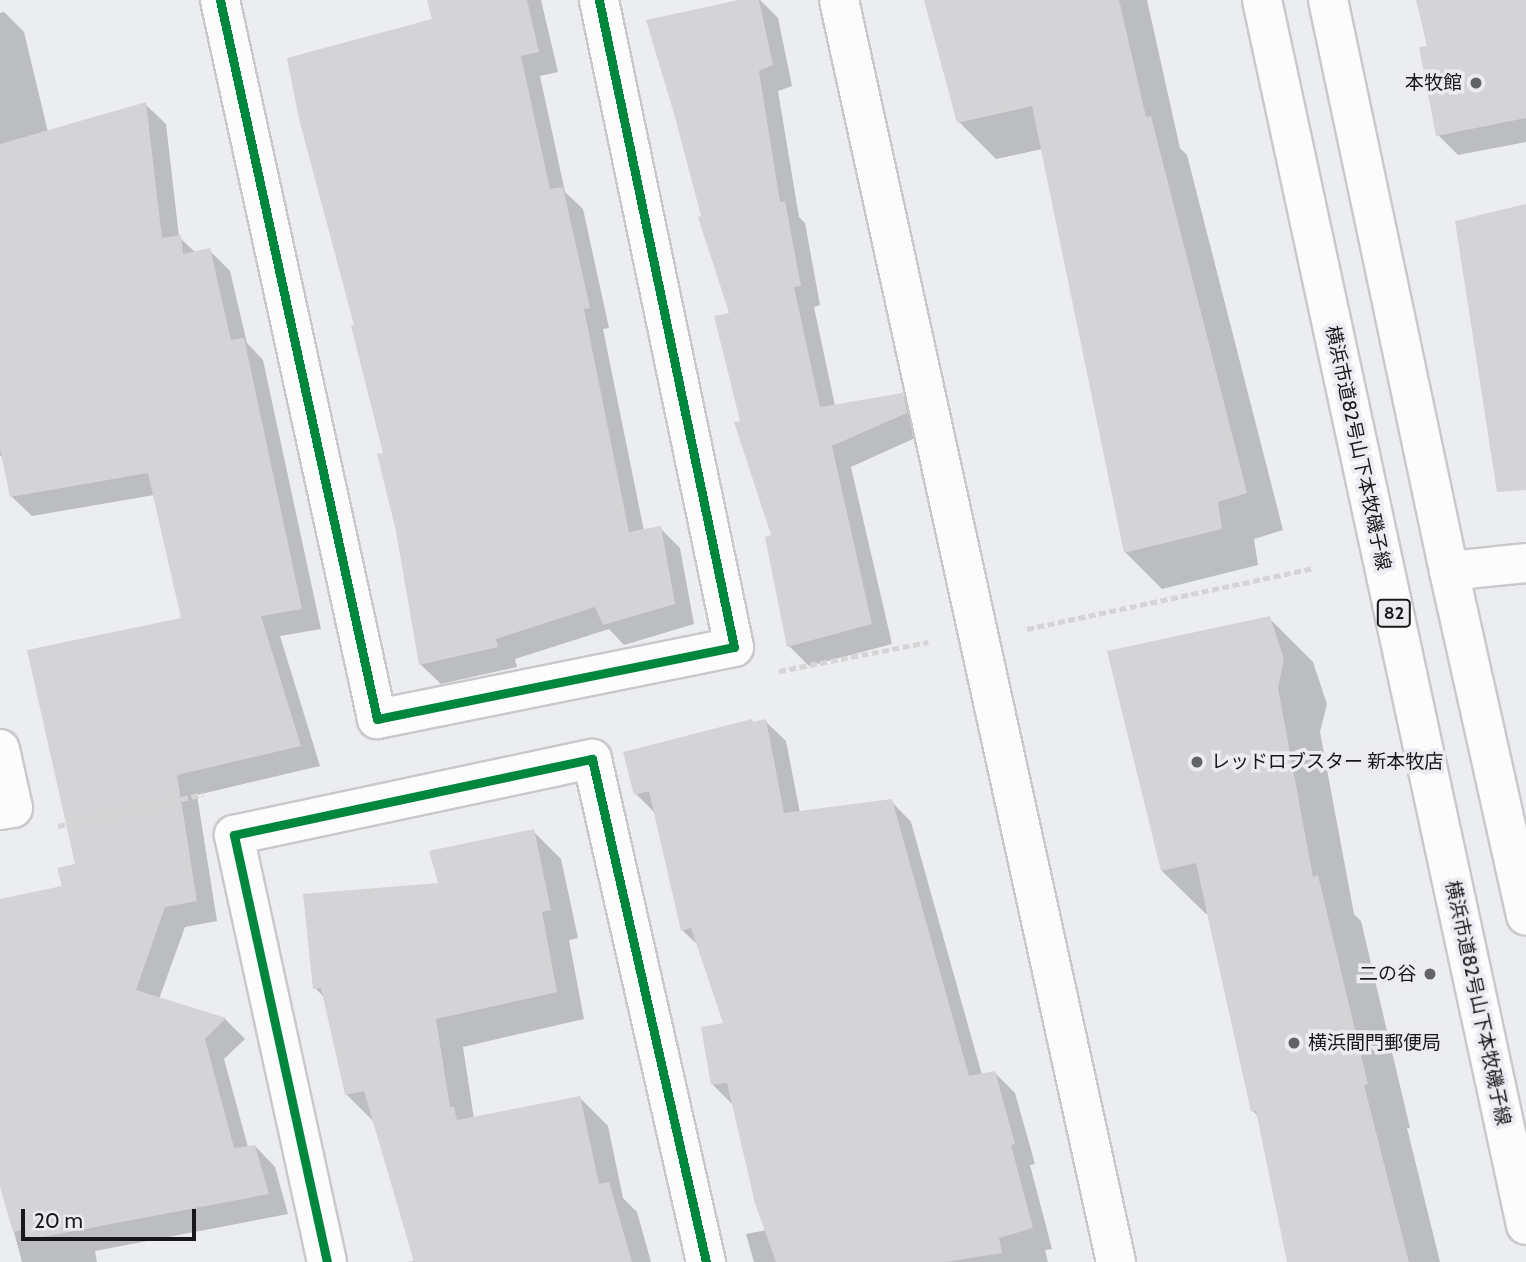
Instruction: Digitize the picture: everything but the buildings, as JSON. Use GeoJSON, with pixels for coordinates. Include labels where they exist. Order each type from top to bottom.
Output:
{"type":"FeatureCollection","features":[{"type":"Feature","properties":{"kind":"street"},"geometry":{"type":"LineString","coordinates":[[220,0],[377,719],[734,647],[599,0]]}},
{"type":"Feature","properties":{"kind":"street"},"geometry":{"type":"LineString","coordinates":[[839,0],[1116,1262]]}},
{"type":"Feature","properties":{"kind":"street","name":"横浜市道82号山下本牧磯子線"},"geometry":{"type":"LineString","coordinates":[[1262,0],[1526,1225]]}},
{"type":"Feature","properties":{"kind":"street"},"geometry":{"type":"LineString","coordinates":[[1328,0],[1449,571],[1526,916]]}},
{"type":"Feature","properties":{"kind":"street"},"geometry":{"type":"LineString","coordinates":[[1449,571],[1526,562]]}},
{"type":"Feature","properties":{"kind":"street"},"geometry":{"type":"LineString","coordinates":[[0,749],[13,808],[0,810]]}},
{"type":"Feature","properties":{"kind":"street"},"geometry":{"type":"LineString","coordinates":[[327,1262],[234,835],[592,759],[706,1262]]}},
{"type":"Feature","properties":{"kind":"path"},"geometry":{"type":"LineString","coordinates":[[980,639],[1313,568]]}},
{"type":"Feature","properties":{"kind":"cycle path"},"geometry":{"type":"LineString","coordinates":[[220,0],[377,719],[734,647],[599,0]]}},
{"type":"Feature","properties":{"kind":"cycle path"},"geometry":{"type":"LineString","coordinates":[[327,1262],[234,835],[592,759],[706,1262]]}},
{"type":"Feature","properties":{"kind":"place","name":"本牧館"},"geometry":{"type":"Point","coordinates":[1476,83]}},
{"type":"Feature","properties":{"kind":"place","name":"レッドロブスター 新本牧店"},"geometry":{"type":"Point","coordinates":[1197,762]}},
{"type":"Feature","properties":{"kind":"place","name":"二の谷"},"geometry":{"type":"Point","coordinates":[1430,974]}},
{"type":"Feature","properties":{"kind":"place","name":"横浜間門郵便局"},"geometry":{"type":"Point","coordinates":[1294,1043]}}]}
